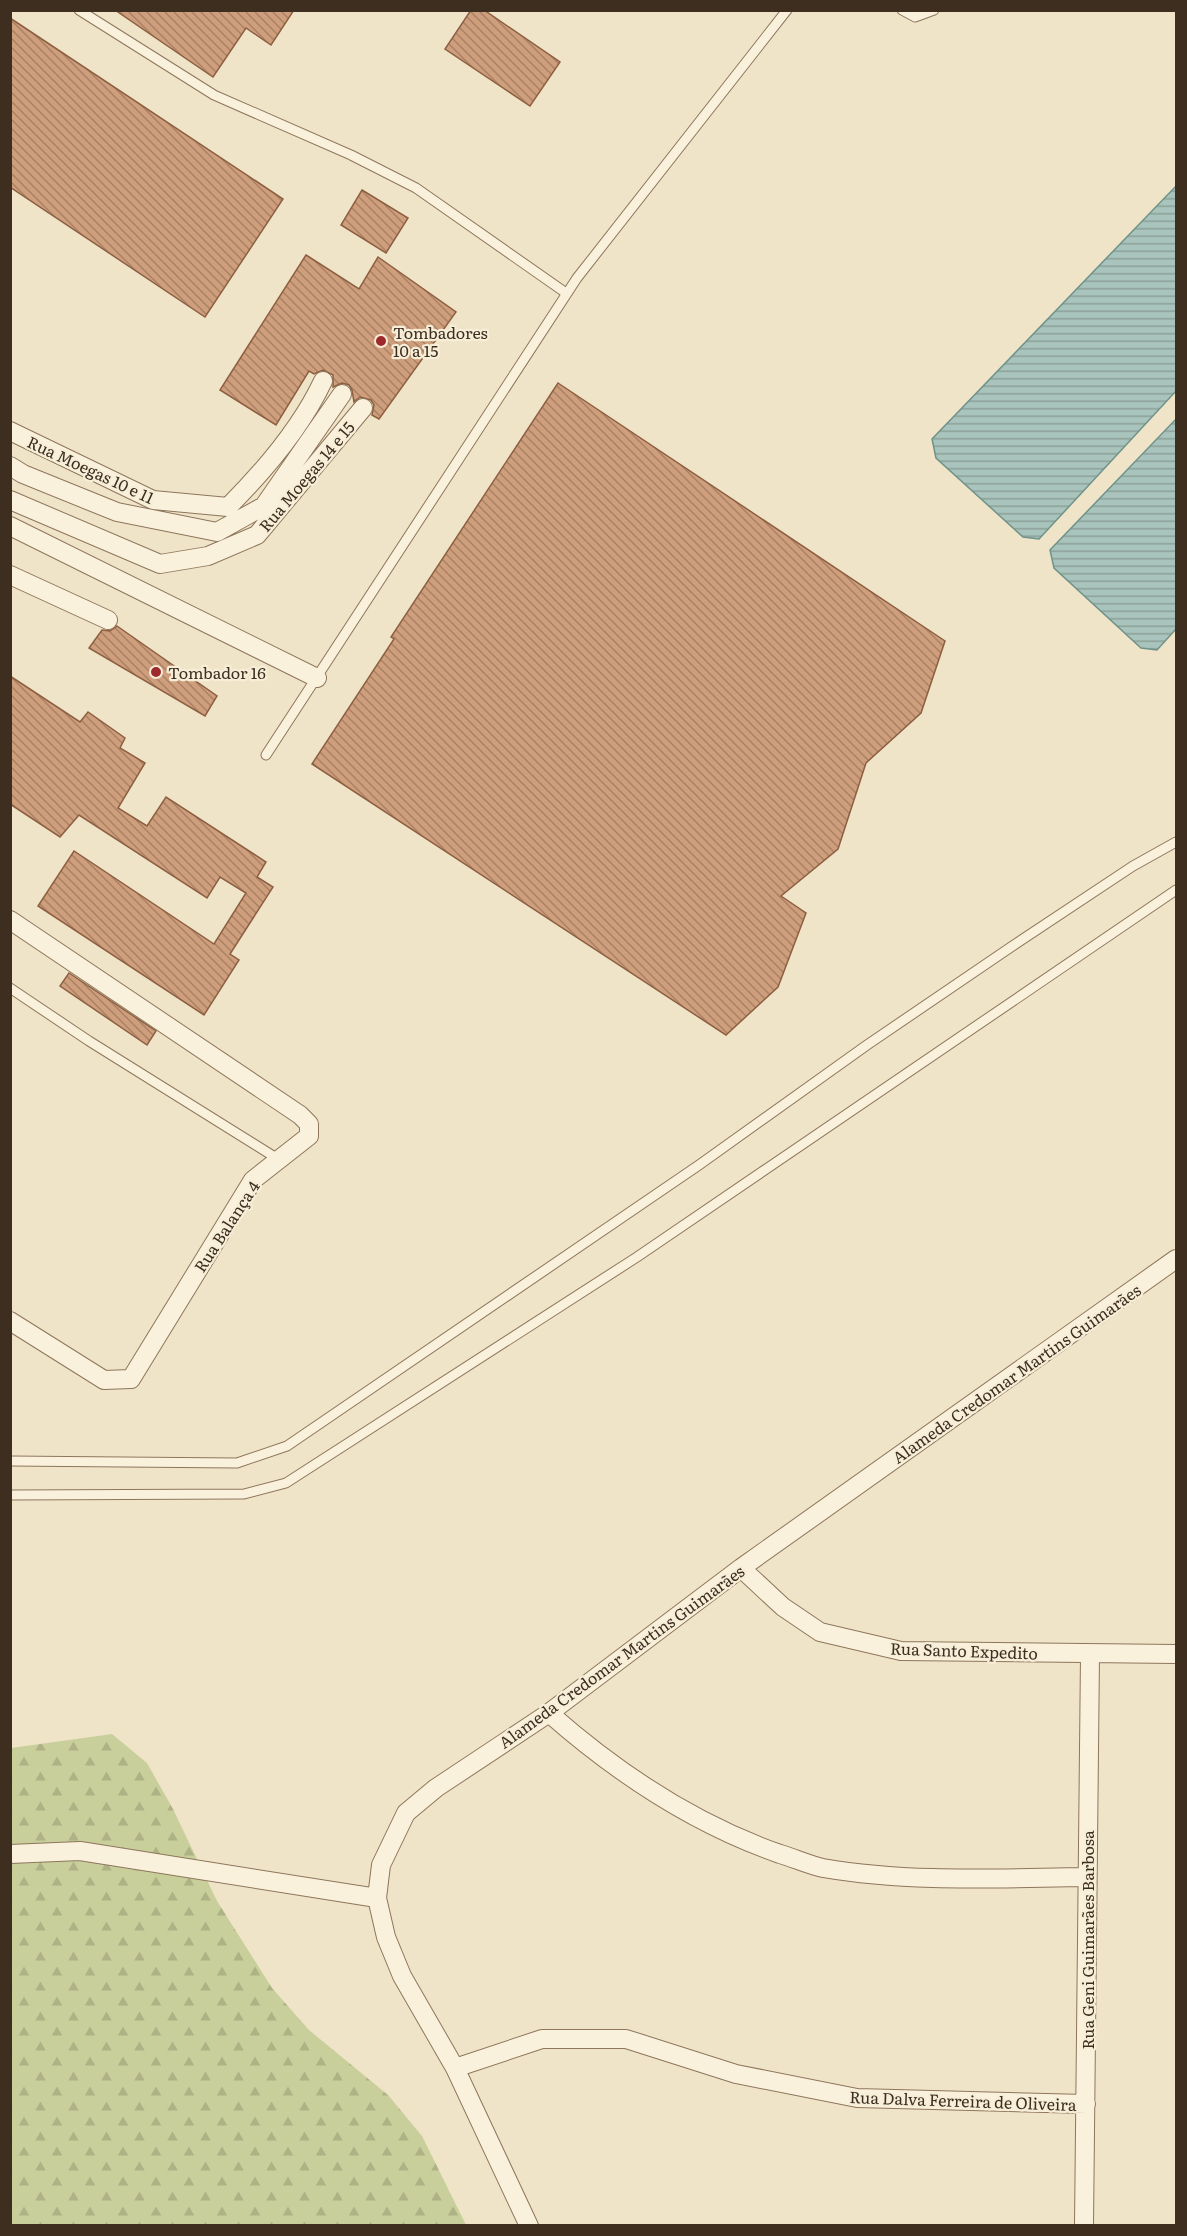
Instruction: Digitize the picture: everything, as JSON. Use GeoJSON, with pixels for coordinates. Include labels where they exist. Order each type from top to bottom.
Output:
{"type":"FeatureCollection","features":[{"type":"Feature","properties":{"kind":"street","name":"Rua Moegas 10 e 11"},"geometry":{"type":"LineString","coordinates":[[10,431],[153,500],[228,507],[252,483],[309,410],[323,381]]}},
{"type":"Feature","properties":{"kind":"street"},"geometry":{"type":"LineString","coordinates":[[10,466],[23,474],[117,513],[217,532],[264,506],[342,394]]}},
{"type":"Feature","properties":{"kind":"street","name":"Rua Moegas 14 e 15"},"geometry":{"type":"LineString","coordinates":[[10,500],[160,564],[208,556],[257,535],[363,408]]}},
{"type":"Feature","properties":{"kind":"street"},"geometry":{"type":"LineString","coordinates":[[10,526],[317,678]]}},
{"type":"Feature","properties":{"kind":"street"},"geometry":{"type":"LineString","coordinates":[[10,576],[108,620]]}},
{"type":"Feature","properties":{"kind":"street","name":"Rua Balança 4"},"geometry":{"type":"LineString","coordinates":[[10,921],[300,1115],[309,1124],[309,1136],[253,1180],[131,1379],[104,1380],[10,1321]]}},
{"type":"Feature","properties":{"kind":"street","name":"Alameda Credomar Martins Guimarães"},"geometry":{"type":"LineString","coordinates":[[529,2226],[455,2068],[402,1976],[386,1937],[377,1898],[381,1865],[406,1813],[436,1788],[549,1713],[741,1568],[1176,1259]]}},
{"type":"Feature","properties":{"kind":"street","name":"Rua Santo Expedito"},"geometry":{"type":"LineString","coordinates":[[741,1568],[783,1607],[820,1632],[901,1651],[1090,1655],[1176,1654]]}},
{"type":"Feature","properties":{"kind":"street","name":"Rua Geni Guimarães Barbosa"},"geometry":{"type":"LineString","coordinates":[[1084,2226],[1090,1655]]}},
{"type":"Feature","properties":{"kind":"street"},"geometry":{"type":"LineString","coordinates":[[549,1713],[613,1763],[683,1812],[743,1841],[821,1868],[922,1878],[1086,1877]]}},
{"type":"Feature","properties":{"kind":"street"},"geometry":{"type":"LineString","coordinates":[[10,1854],[80,1851],[377,1898]]}},
{"type":"Feature","properties":{"kind":"street","name":"Rua Dalva Ferreira de Oliveira"},"geometry":{"type":"LineString","coordinates":[[455,2068],[542,2039],[626,2038],[736,2074],[857,2098],[1086,2104]]}},
{"type":"Feature","properties":{"kind":"lane"},"geometry":{"type":"LineString","coordinates":[[79,10],[214,95],[351,155],[416,188],[566,293]]}},
{"type":"Feature","properties":{"kind":"lane"},"geometry":{"type":"LineString","coordinates":[[266,755],[566,293],[787,10]]}},
{"type":"Feature","properties":{"kind":"lane"},"geometry":{"type":"LineString","coordinates":[[902,10],[915,17],[934,10]]}},
{"type":"Feature","properties":{"kind":"lane"},"geometry":{"type":"LineString","coordinates":[[10,1461],[237,1463],[287,1446],[699,1165],[972,973],[1133,866],[1176,842]]}},
{"type":"Feature","properties":{"kind":"lane"},"geometry":{"type":"LineString","coordinates":[[10,1496],[244,1494],[286,1483],[637,1257],[1176,890]]}},
{"type":"Feature","properties":{"kind":"lane"},"geometry":{"type":"LineString","coordinates":[[10,988],[89,1041],[278,1159]]}},
{"type":"Feature","properties":{"kind":"green space"},"geometry":{"type":"Polygon","coordinates":[[[112,1734],[147,1763],[173,1809],[217,1901],[272,1988],[309,2030],[388,2095],[422,2136],[466,2225],[11,2226],[11,1748],[112,1734]]]}},
{"type":"Feature","properties":{"kind":"water"},"geometry":{"type":"Polygon","coordinates":[[[1176,186],[1176,391],[1039,539],[1023,537],[936,458],[932,439],[1176,186]]]}},
{"type":"Feature","properties":{"kind":"water"},"geometry":{"type":"Polygon","coordinates":[[[1176,419],[1176,629],[1157,650],[1141,648],[1054,568],[1050,550],[1176,419]]]}},
{"type":"Feature","properties":{"kind":"building"},"geometry":{"type":"Polygon","coordinates":[[[115,10],[294,10],[271,45],[246,28],[213,77],[115,10]]]}},
{"type":"Feature","properties":{"kind":"building"},"geometry":{"type":"Polygon","coordinates":[[[471,10],[484,10],[560,62],[530,106],[445,49],[471,10]]]}},
{"type":"Feature","properties":{"kind":"building"},"geometry":{"type":"Polygon","coordinates":[[[10,18],[283,199],[205,317],[10,187],[10,18]]]}},
{"type":"Feature","properties":{"kind":"building"},"geometry":{"type":"Polygon","coordinates":[[[362,190],[408,218],[386,253],[341,225],[362,190]]]}},
{"type":"Feature","properties":{"kind":"building"},"geometry":{"type":"Polygon","coordinates":[[[306,255],[359,289],[378,257],[456,312],[379,419],[372,415],[374,405],[371,400],[360,397],[354,402],[349,385],[342,383],[333,387],[333,375],[323,370],[314,374],[309,371],[276,425],[220,390],[306,255]]]}},
{"type":"Feature","properties":{"kind":"building"},"geometry":{"type":"Polygon","coordinates":[[[558,383],[945,641],[921,713],[866,763],[838,849],[781,896],[806,913],[778,987],[726,1035],[312,764],[394,639],[391,637],[558,383]]]}},
{"type":"Feature","properties":{"kind":"building","name":"Tombador 16"},"geometry":{"type":"Polygon","coordinates":[[[117,626],[217,696],[205,716],[89,648],[102,630],[110,631],[117,626]]]}},
{"type":"Feature","properties":{"kind":"building"},"geometry":{"type":"Polygon","coordinates":[[[10,676],[80,722],[88,712],[125,738],[120,748],[145,763],[118,808],[147,826],[166,797],[266,862],[257,877],[273,887],[230,954],[239,960],[204,1015],[38,906],[74,851],[214,944],[246,893],[220,877],[207,898],[79,815],[60,837],[10,804],[10,676]]]}},
{"type":"Feature","properties":{"kind":"building"},"geometry":{"type":"Polygon","coordinates":[[[69,973],[156,1031],[147,1045],[60,986],[69,973]]]}},
{"type":"Feature","properties":{"kind":"place","name":"Tombadores 10 a 15"},"geometry":{"type":"Point","coordinates":[381,341]}},
{"type":"Feature","properties":{"kind":"place","name":"Tombador 16"},"geometry":{"type":"Point","coordinates":[156,672]}}]}
